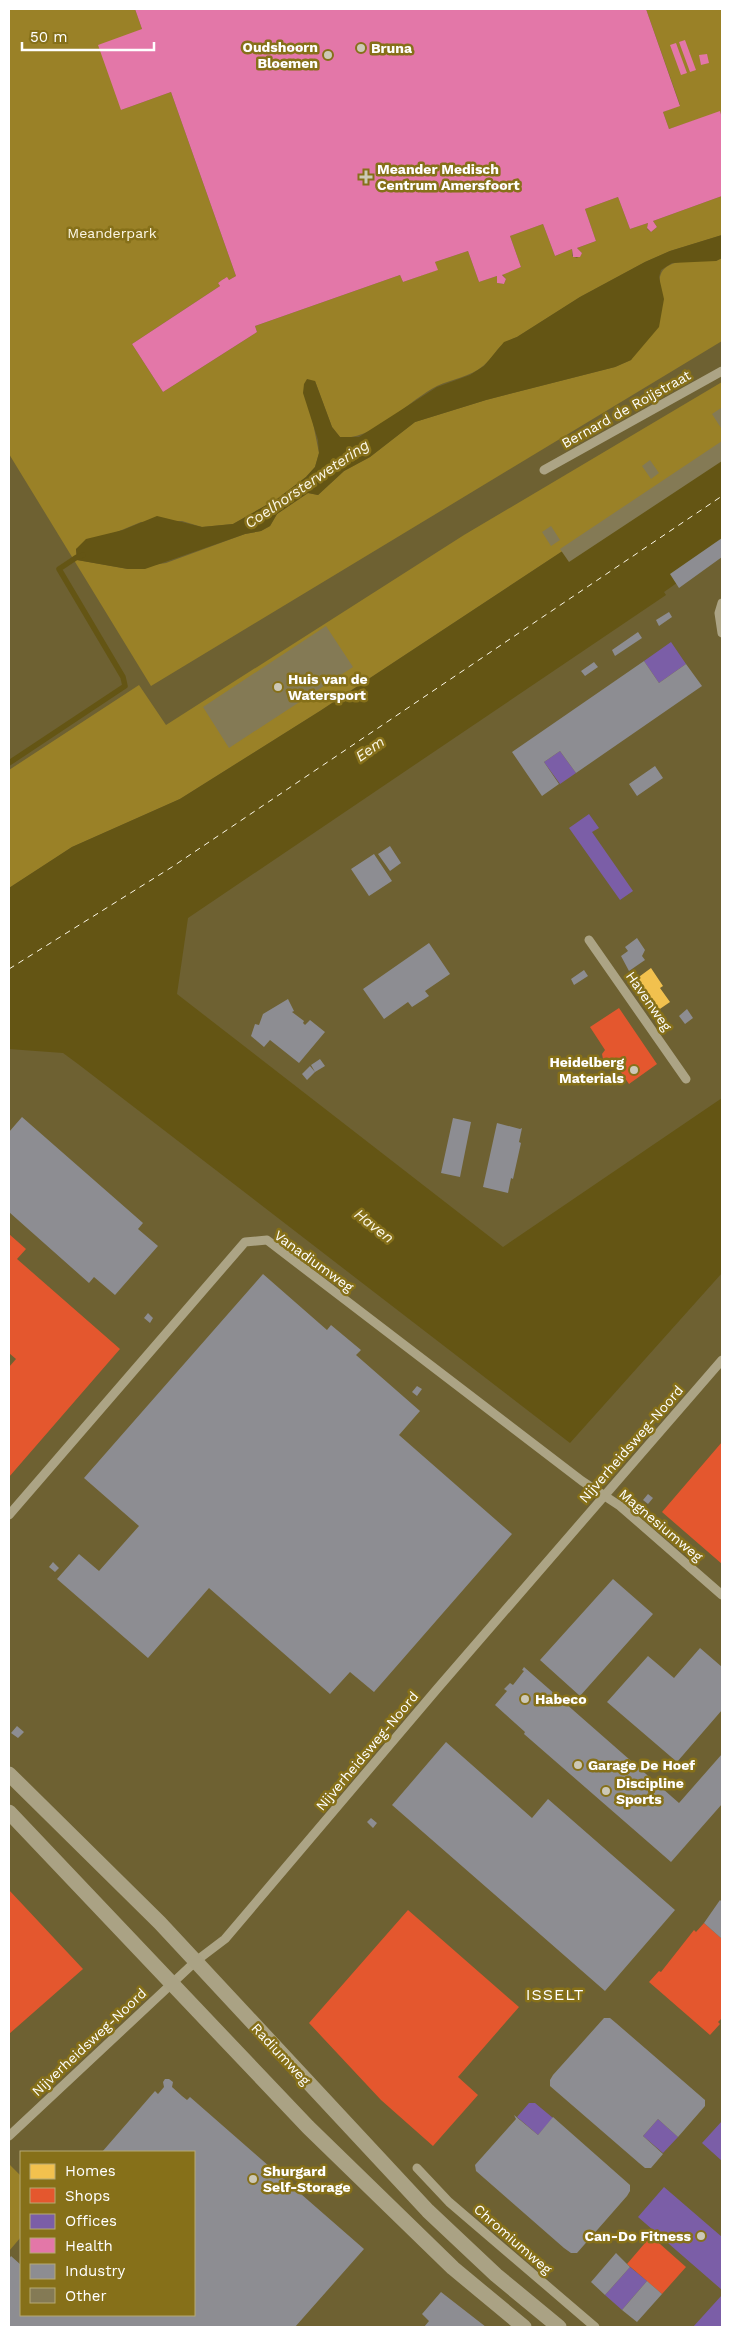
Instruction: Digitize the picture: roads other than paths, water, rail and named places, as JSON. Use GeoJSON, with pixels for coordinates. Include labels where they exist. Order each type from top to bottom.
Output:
{"type":"FeatureCollection","features":[{"type":"Feature","properties":{"kind":"main road","name":"Radiumweg"},"geometry":{"type":"LineString","coordinates":[[9,1774],[160,1923],[428,2210],[496,2275],[559,2327]]}},
{"type":"Feature","properties":{"kind":"main road"},"geometry":{"type":"LineString","coordinates":[[9,1812],[308,2127],[453,2268],[524,2327]]}},
{"type":"Feature","properties":{"kind":"street","name":"Bernard de Roijstraat"},"geometry":{"type":"LineString","coordinates":[[544,470],[722,371]]}},
{"type":"Feature","properties":{"kind":"street"},"geometry":{"type":"LineString","coordinates":[[722,603],[719,612],[722,633]]}},
{"type":"Feature","properties":{"kind":"street","name":"Havenweg"},"geometry":{"type":"LineString","coordinates":[[589,940],[686,1078]]}},
{"type":"Feature","properties":{"kind":"street","name":"Vanadiumweg"},"geometry":{"type":"LineString","coordinates":[[9,1515],[245,1242],[267,1240],[604,1496]]}},
{"type":"Feature","properties":{"kind":"street","name":"Nijverheidsweg-Noord"},"geometry":{"type":"LineString","coordinates":[[9,2136],[196,1961],[224,1939],[722,1360]]}},
{"type":"Feature","properties":{"kind":"street","name":"Magnesiumweg"},"geometry":{"type":"LineString","coordinates":[[604,1496],[620,1506],[722,1595]]}},
{"type":"Feature","properties":{"kind":"street","name":"Chromiumweg"},"geometry":{"type":"LineString","coordinates":[[417,2168],[449,2202],[595,2327]]}},
{"type":"Feature","properties":{"kind":"water"},"geometry":{"type":"Polygon","coordinates":[[[722,235],[722,258],[716,261],[672,263],[661,270],[659,277],[664,299],[659,327],[631,360],[615,367],[486,400],[415,422],[370,457],[344,471],[318,495],[308,493],[277,514],[270,526],[261,531],[245,534],[145,569],[128,569],[77,560],[76,549],[86,539],[123,530],[157,516],[202,527],[233,524],[277,499],[306,477],[315,467],[319,453],[318,440],[303,393],[304,384],[307,379],[315,381],[332,427],[340,437],[359,437],[437,387],[470,375],[484,366],[504,342],[517,337],[580,297],[645,262],[670,251],[722,235]]]}},
{"type":"Feature","properties":{"kind":"water"},"geometry":{"type":"Polygon","coordinates":[[[722,446],[722,551],[664,592],[666,595],[188,918],[177,994],[503,1247],[722,1098],[722,1273],[570,1443],[63,1053],[9,1049],[9,888],[72,847],[180,799],[320,711],[722,446]]]}},
{"type":"Feature","properties":{"kind":"waterway","name":"Coelhorsterwetering"},"geometry":{"type":"LineString","coordinates":[[9,763],[125,686],[123,677],[59,569],[83,555]]}},
{"type":"Feature","properties":{"kind":"place","name":"Bruna"},"geometry":{"type":"Point","coordinates":[361,48]}},
{"type":"Feature","properties":{"kind":"place","name":"Oudshoorn Bloemen"},"geometry":{"type":"Point","coordinates":[328,55]}},
{"type":"Feature","properties":{"kind":"place","name":"Meander Medisch Centrum Amersfoort"},"geometry":{"type":"Point","coordinates":[366,177]}},
{"type":"Feature","properties":{"kind":"place","name":"Huis van de Watersport"},"geometry":{"type":"Point","coordinates":[278,687]}},
{"type":"Feature","properties":{"kind":"place","name":"Heidelberg Materials"},"geometry":{"type":"Point","coordinates":[634,1070]}},
{"type":"Feature","properties":{"kind":"place","name":"Habeco"},"geometry":{"type":"Point","coordinates":[525,1699]}},
{"type":"Feature","properties":{"kind":"place","name":"Garage De Hoef"},"geometry":{"type":"Point","coordinates":[578,1765]}},
{"type":"Feature","properties":{"kind":"place","name":"Discipline Sports"},"geometry":{"type":"Point","coordinates":[606,1791]}},
{"type":"Feature","properties":{"kind":"place","name":"Shurgard Self-Storage"},"geometry":{"type":"Point","coordinates":[253,2179]}},
{"type":"Feature","properties":{"kind":"place","name":"Can-Do Fitness"},"geometry":{"type":"Point","coordinates":[701,2236]}},
{"type":"Feature","properties":{"kind":"district","name":"ISSELT"},"geometry":{"type":"Point","coordinates":[555,1994]}},
{"type":"Feature","properties":{"kind":"park label","name":"Meanderpark"},"geometry":{"type":"Point","coordinates":[112,233]}},
{"type":"Feature","properties":{"kind":"water label","name":"Eem"},"geometry":{"type":"Point","coordinates":[370,749]}},
{"type":"Feature","properties":{"kind":"water label","name":"Haven"},"geometry":{"type":"Point","coordinates":[374,1226]}}]}
